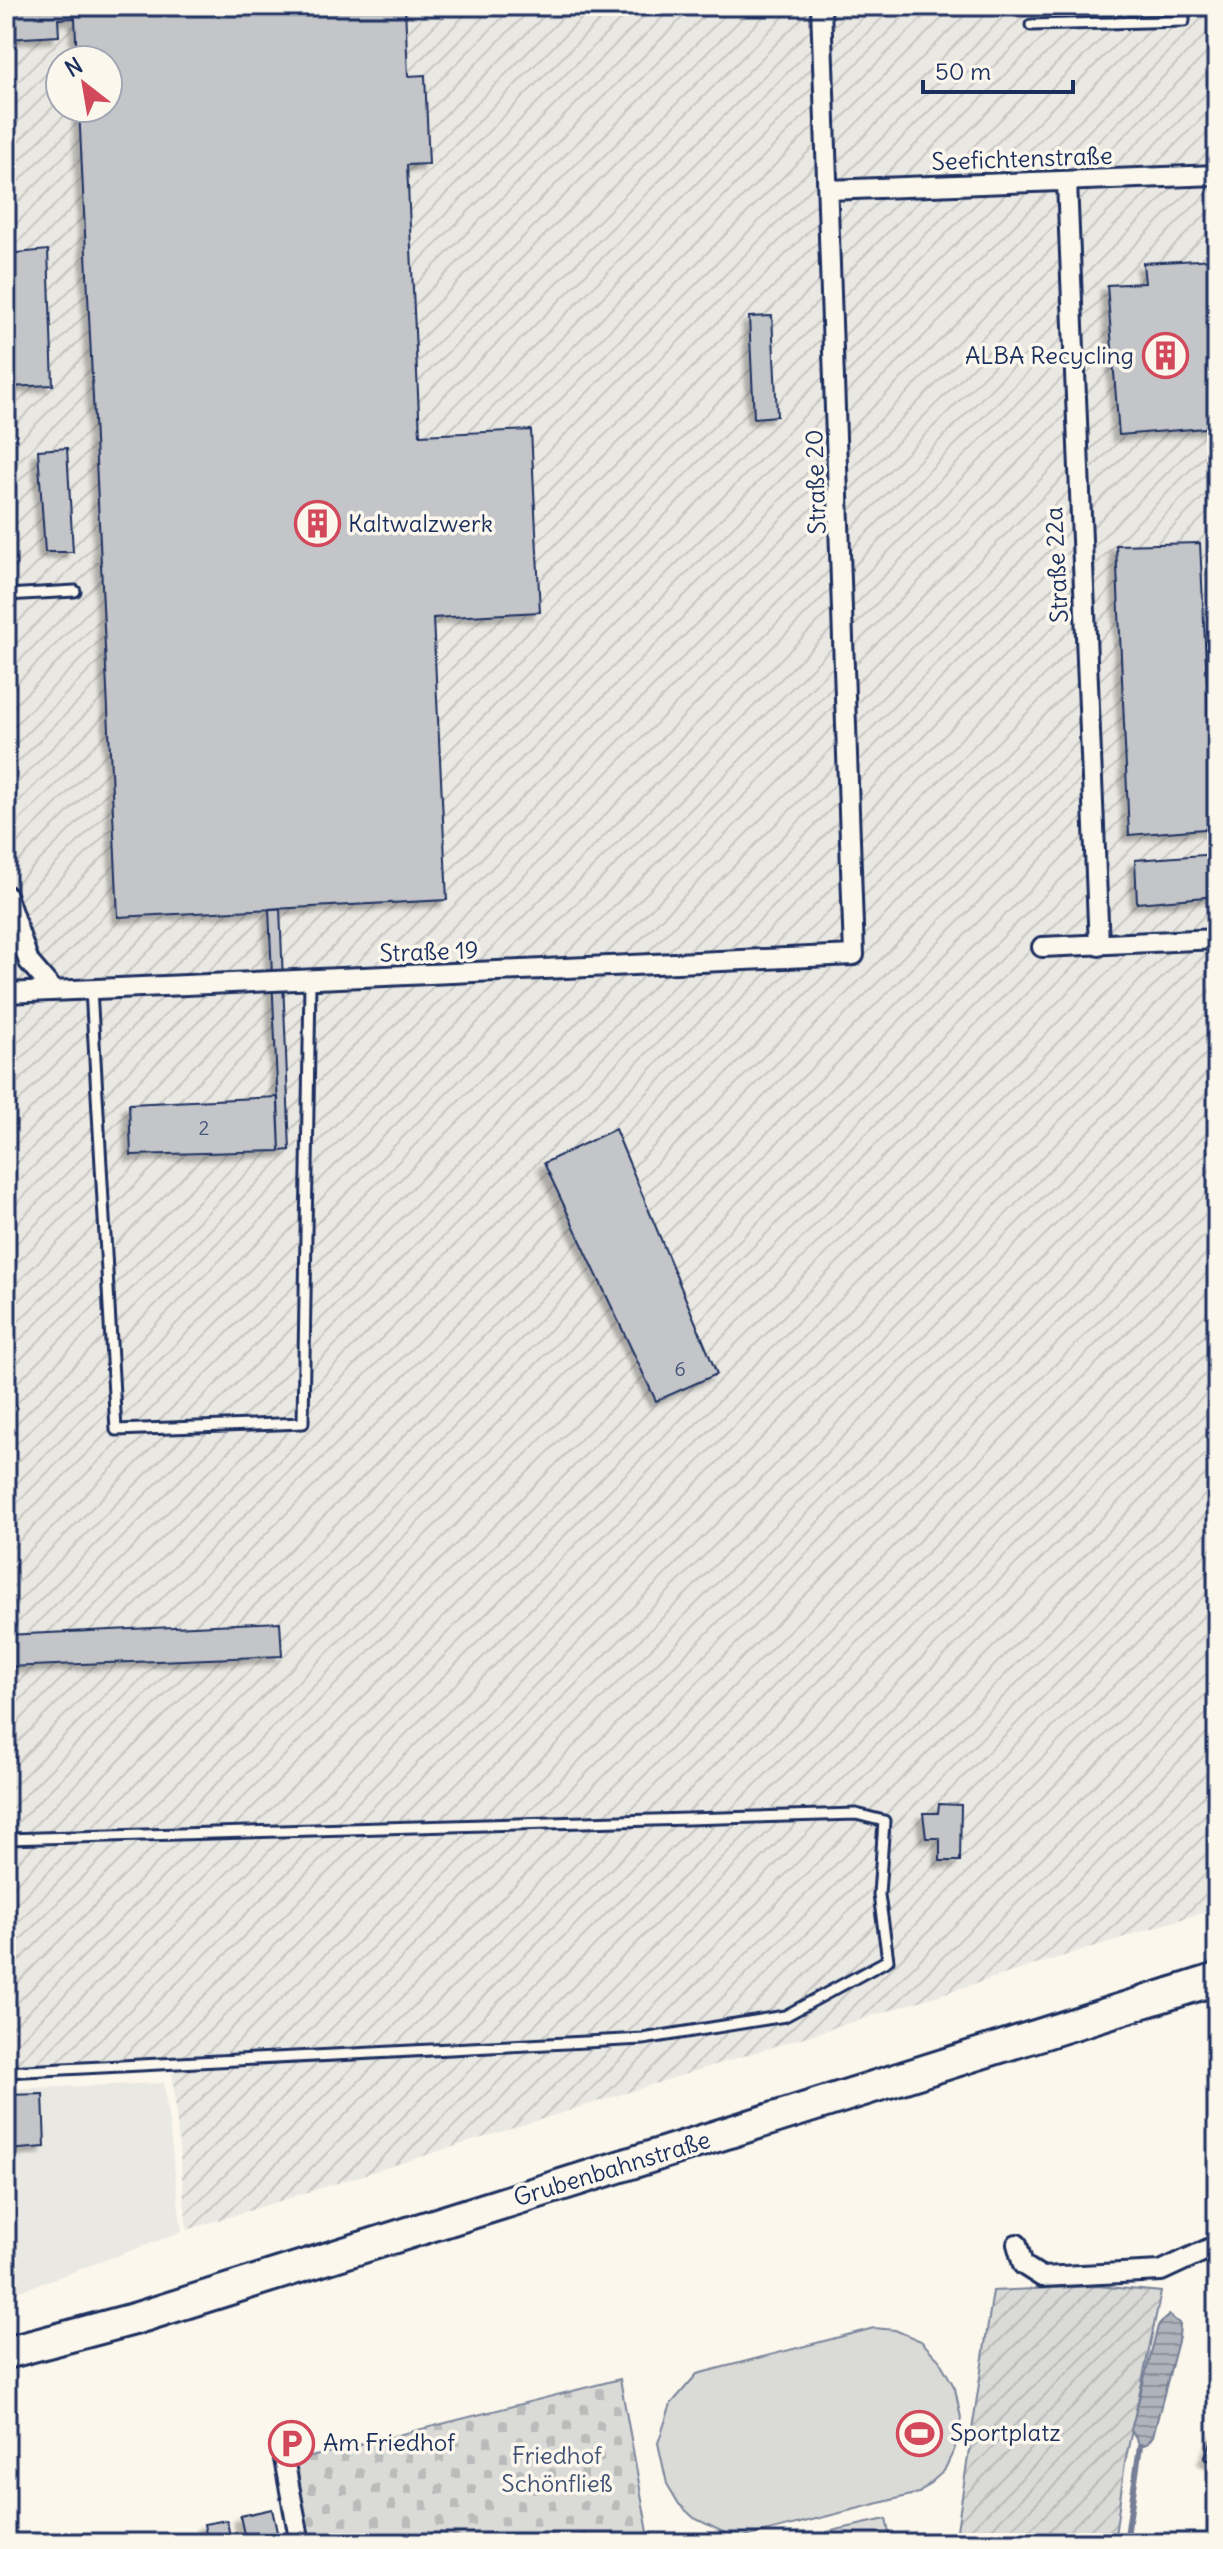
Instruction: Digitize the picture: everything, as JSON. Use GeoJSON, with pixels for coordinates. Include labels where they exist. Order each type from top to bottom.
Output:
{"type":"FeatureCollection","features":[{"type":"Feature","properties":{"kind":"main road","name":"Grubenbahnstraße"},"geometry":{"type":"LineString","coordinates":[[6,2353],[134,2319],[1217,1979]]}},
{"type":"Feature","properties":{"kind":"street","name":"Straße 20"},"geometry":{"type":"LineString","coordinates":[[821,6],[854,955]]}},
{"type":"Feature","properties":{"kind":"street","name":"Seefichtenstraße"},"geometry":{"type":"LineString","coordinates":[[828,190],[1217,175]]}},
{"type":"Feature","properties":{"kind":"street","name":"Straße 22a"},"geometry":{"type":"LineString","coordinates":[[1067,182],[1099,946]]}},
{"type":"Feature","properties":{"kind":"street"},"geometry":{"type":"LineString","coordinates":[[6,895],[29,962],[53,990]]}},
{"type":"Feature","properties":{"kind":"street"},"geometry":{"type":"LineString","coordinates":[[1042,947],[1217,939]]}},
{"type":"Feature","properties":{"kind":"street","name":"Straße 19"},"geometry":{"type":"LineString","coordinates":[[6,993],[310,982],[854,955]]}},
{"type":"Feature","properties":{"kind":"street"},"geometry":{"type":"LineString","coordinates":[[1017,2244],[1023,2265],[1042,2277],[1161,2271],[1217,2245]]}},
{"type":"Feature","properties":{"kind":"street"},"geometry":{"type":"LineString","coordinates":[[284,2459],[300,2543]]}},
{"type":"Feature","properties":{"kind":"lane"},"geometry":{"type":"LineString","coordinates":[[1031,25],[1184,21],[1184,6]]}},
{"type":"Feature","properties":{"kind":"lane"},"geometry":{"type":"LineString","coordinates":[[6,595],[75,591]]}},
{"type":"Feature","properties":{"kind":"lane"},"geometry":{"type":"LineString","coordinates":[[91,989],[116,1430],[303,1423],[310,982]]}},
{"type":"Feature","properties":{"kind":"lane"},"geometry":{"type":"LineString","coordinates":[[6,1839],[856,1814],[884,1821],[879,1895],[888,1960],[785,2016],[643,2039],[6,2072]]}},
{"type":"Feature","properties":{"kind":"shaded area"},"geometry":{"type":"Polygon","coordinates":[[[6,6],[1217,6],[1217,1908],[187,2230],[171,2060],[6,2065],[6,6]]]}},
{"type":"Feature","properties":{"kind":"shaded area"},"geometry":{"type":"Polygon","coordinates":[[[164,2083],[182,2232],[6,2296],[6,2089],[164,2083]]]}},
{"type":"Feature","properties":{"kind":"shaded area"},"geometry":{"type":"Polygon","coordinates":[[[1169,2315],[1180,2324],[1179,2337],[1153,2436],[1147,2444],[1140,2446],[1131,2430],[1158,2326],[1169,2315]]]}},
{"type":"Feature","properties":{"kind":"green space"},"geometry":{"type":"Polygon","coordinates":[[[1097,2286],[1161,2292],[1125,2463],[1114,2543],[955,2543],[993,2291],[1097,2286]]]}},
{"type":"Feature","properties":{"kind":"green space","name":"Sportplatz"},"geometry":{"type":"Polygon","coordinates":[[[874,2328],[895,2330],[921,2341],[939,2360],[955,2388],[961,2418],[955,2448],[944,2471],[919,2493],[737,2539],[694,2518],[679,2504],[667,2484],[658,2443],[671,2404],[697,2374],[874,2328]]]}},
{"type":"Feature","properties":{"kind":"green space","name":"Friedhof Schönfließ"},"geometry":{"type":"Polygon","coordinates":[[[620,2379],[650,2543],[309,2543],[291,2462],[620,2379]]]}},
{"type":"Feature","properties":{"kind":"green space"},"geometry":{"type":"Polygon","coordinates":[[[886,2519],[891,2543],[829,2543],[827,2532],[886,2519]]]}},
{"type":"Feature","properties":{"kind":"building","name":"Kaltwalzwerk"},"geometry":{"type":"Polygon","coordinates":[[[6,6],[405,6],[408,76],[425,75],[429,164],[407,165],[420,435],[531,430],[540,612],[433,618],[447,900],[118,917],[80,124],[124,124],[124,44],[76,44],[75,18],[58,19],[59,36],[6,39],[6,6]]]}},
{"type":"Feature","properties":{"kind":"building"},"geometry":{"type":"Polygon","coordinates":[[[48,250],[53,385],[6,387],[6,254],[48,250]]]}},
{"type":"Feature","properties":{"kind":"building","name":"ALBA Recycling"},"geometry":{"type":"Polygon","coordinates":[[[1217,259],[1217,427],[1119,435],[1107,285],[1145,283],[1143,263],[1217,259]]]}},
{"type":"Feature","properties":{"kind":"building"},"geometry":{"type":"Polygon","coordinates":[[[772,316],[777,416],[754,418],[749,317],[772,316]]]}},
{"type":"Feature","properties":{"kind":"building"},"geometry":{"type":"Polygon","coordinates":[[[67,448],[73,552],[45,552],[38,450],[67,448]]]}},
{"type":"Feature","properties":{"kind":"building"},"geometry":{"type":"Polygon","coordinates":[[[1200,543],[1210,743],[1217,743],[1217,828],[1129,835],[1116,545],[1200,543]]]}},
{"type":"Feature","properties":{"kind":"building"},"geometry":{"type":"Polygon","coordinates":[[[1217,854],[1217,896],[1137,903],[1135,860],[1217,854]]]}},
{"type":"Feature","properties":{"kind":"building"},"geometry":{"type":"Polygon","coordinates":[[[280,908],[290,1150],[280,1151],[269,909],[280,908]]]}},
{"type":"Feature","properties":{"kind":"building"},"geometry":{"type":"Polygon","coordinates":[[[278,1097],[280,1151],[131,1155],[129,1104],[278,1097]]]}},
{"type":"Feature","properties":{"kind":"building"},"geometry":{"type":"Polygon","coordinates":[[[615,1129],[717,1374],[656,1401],[544,1163],[615,1129]]]}},
{"type":"Feature","properties":{"kind":"building"},"geometry":{"type":"Polygon","coordinates":[[[280,1622],[282,1656],[6,1667],[6,1635],[280,1622]]]}},
{"type":"Feature","properties":{"kind":"building"},"geometry":{"type":"Polygon","coordinates":[[[939,1804],[961,1805],[960,1861],[940,1861],[940,1838],[926,1838],[923,1813],[938,1813],[939,1804]]]}},
{"type":"Feature","properties":{"kind":"building"},"geometry":{"type":"Polygon","coordinates":[[[43,2094],[45,2147],[6,2150],[6,2095],[43,2094]]]}},
{"type":"Feature","properties":{"kind":"building"},"geometry":{"type":"Polygon","coordinates":[[[1217,2431],[1217,2464],[1204,2458],[1217,2431]]]}},
{"type":"Feature","properties":{"kind":"building"},"geometry":{"type":"Polygon","coordinates":[[[272,2509],[279,2541],[246,2543],[240,2516],[272,2509]]]}},
{"type":"Feature","properties":{"kind":"building"},"geometry":{"type":"Polygon","coordinates":[[[227,2520],[231,2543],[208,2543],[204,2524],[227,2520]]]}},
{"type":"Feature","properties":{"kind":"waterway"},"geometry":{"type":"LineString","coordinates":[[1126,2543],[1140,2446]]}},
{"type":"Feature","properties":{"kind":"place","name":"ALBA Recycling"},"geometry":{"type":"Point","coordinates":[1165,356]}},
{"type":"Feature","properties":{"kind":"place","name":"Kaltwalzwerk"},"geometry":{"type":"Point","coordinates":[317,524]}},
{"type":"Feature","properties":{"kind":"place","name":"Sportplatz"},"geometry":{"type":"Point","coordinates":[919,2433]}},
{"type":"Feature","properties":{"kind":"place","name":"Am Friedhof"},"geometry":{"type":"Point","coordinates":[292,2443]}}]}
